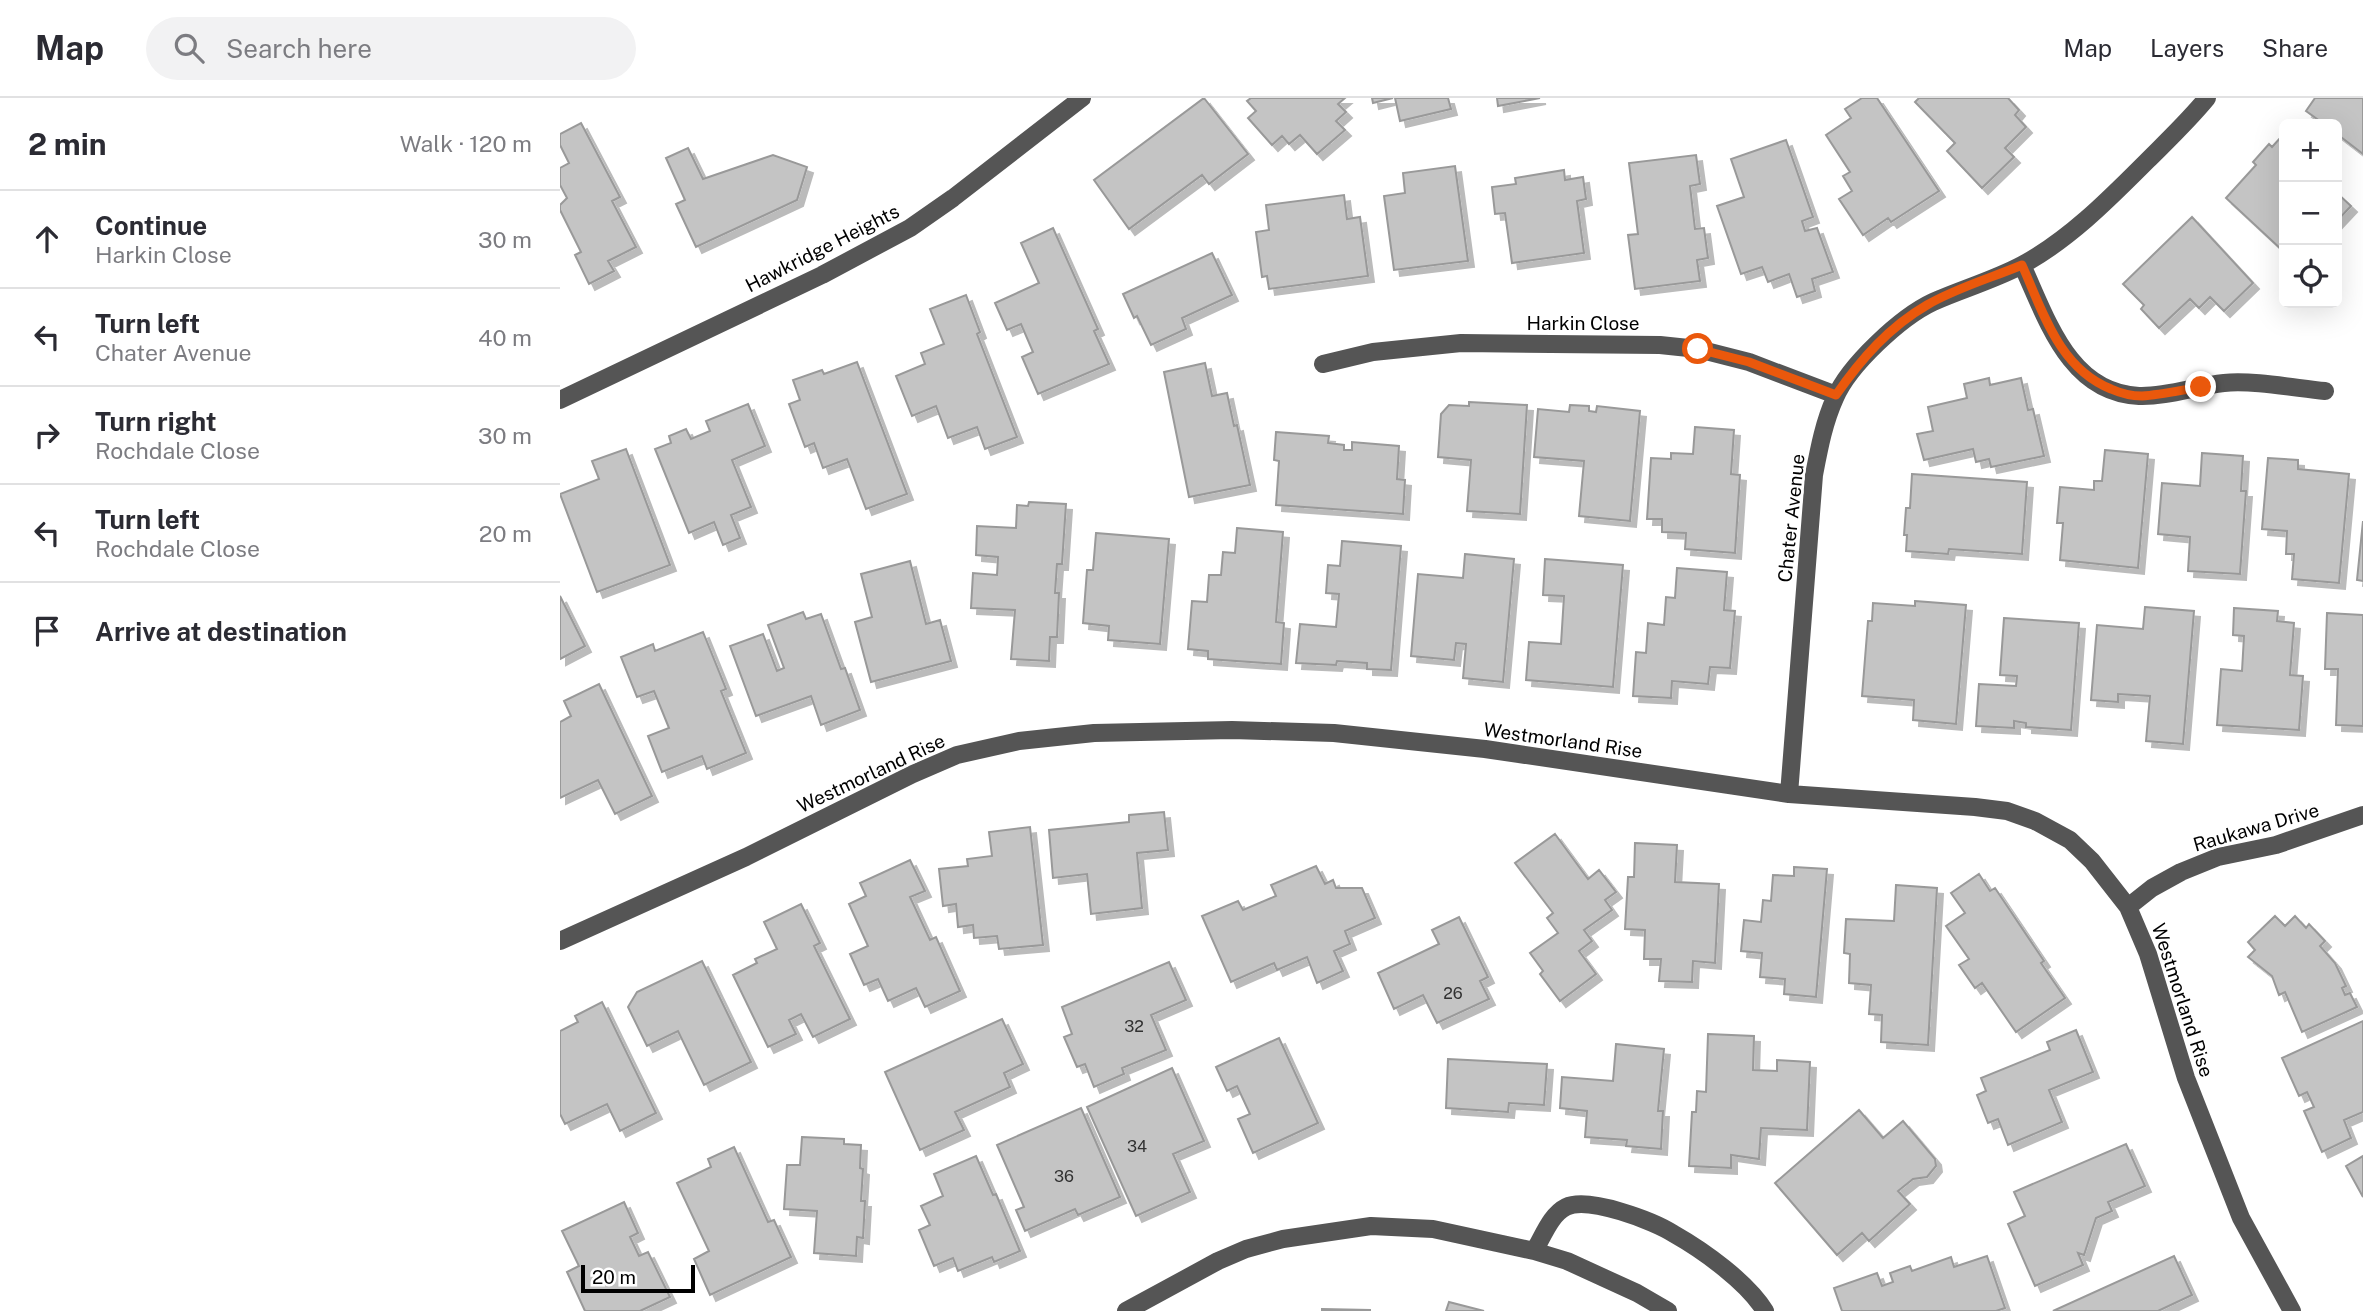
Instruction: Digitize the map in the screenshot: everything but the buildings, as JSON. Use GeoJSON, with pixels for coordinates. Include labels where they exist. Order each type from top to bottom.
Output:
{"type":"FeatureCollection","features":[{"type":"Feature","properties":{"kind":"street","name":"Hawkridge Heights"},"geometry":{"type":"LineString","coordinates":[[560,400],[822,275],[911,228],[1082,98]]}},
{"type":"Feature","properties":{"kind":"street","name":"Chater Avenue"},"geometry":{"type":"LineString","coordinates":[[1789,794],[1814,475],[1825,425],[1836,395],[1855,368],[1905,319],[1930,303],[2022,265],[2076,228],[2112,196],[2207,98]]}},
{"type":"Feature","properties":{"kind":"street"},"geometry":{"type":"LineString","coordinates":[[2022,265],[2057,343],[2075,366],[2096,383],[2121,393],[2141,396],[2226,382],[2325,391]]}},
{"type":"Feature","properties":{"kind":"street","name":"Harkin Close"},"geometry":{"type":"LineString","coordinates":[[1323,364],[1373,352],[1461,343],[1660,345],[1698,349],[1749,362],[1836,395]]}},
{"type":"Feature","properties":{"kind":"street","name":"Westmorland Rise"},"geometry":{"type":"LineString","coordinates":[[560,941],[746,857],[946,760],[987,747],[1019,741],[1108,733],[1232,730],[1335,733],[1485,749],[1789,794],[2007,811],[2035,821],[2070,840],[2092,861],[2128,906],[2148,954],[2186,1078],[2241,1218],[2292,1311]]}},
{"type":"Feature","properties":{"kind":"street","name":"Raukawa Drive"},"geometry":{"type":"LineString","coordinates":[[2128,906],[2152,888],[2218,857],[2276,845],[2363,815]]}},
{"type":"Feature","properties":{"kind":"street"},"geometry":{"type":"LineString","coordinates":[[1534,1251],[1554,1216],[1565,1207],[1579,1203],[1604,1208],[1672,1232],[1731,1276],[1758,1300],[1765,1311]]}},
{"type":"Feature","properties":{"kind":"street"},"geometry":{"type":"LineString","coordinates":[[1126,1311],[1246,1248],[1283,1239],[1371,1226],[1433,1229],[1534,1251],[1567,1261],[1637,1293],[1668,1311]]}},
{"type":"Feature","properties":{"kind":"route"},"geometry":{"type":"LineString","coordinates":[[1698,349],[1749,362],[1836,395],[1855,368],[1905,319],[1930,303],[2022,265],[2057,343],[2075,366],[2096,383],[2121,393],[2141,396],[2201,387]]}}]}
